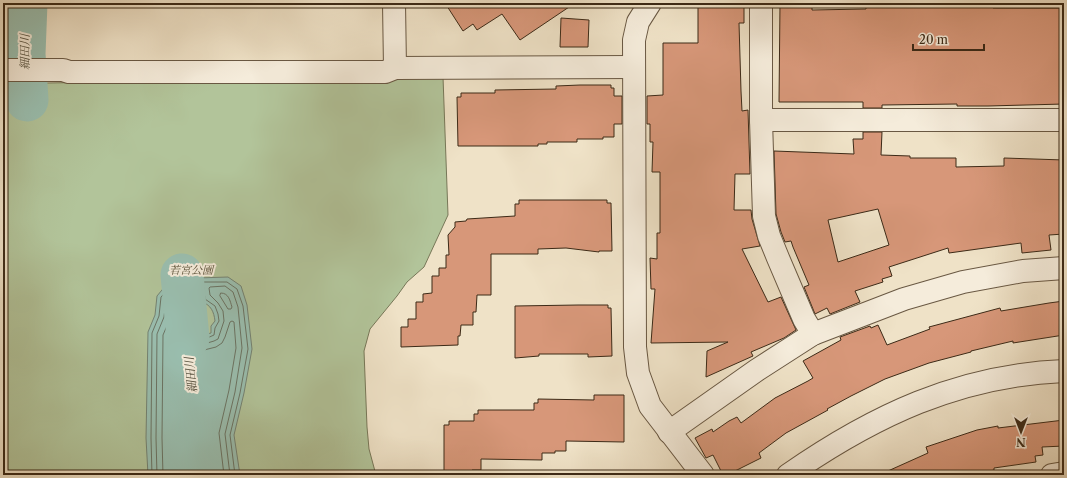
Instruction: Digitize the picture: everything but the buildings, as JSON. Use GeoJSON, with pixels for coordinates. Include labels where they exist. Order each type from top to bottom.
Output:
{"type":"FeatureCollection","features":[{"type":"Feature","properties":{"kind":"street"},"geometry":{"type":"LineString","coordinates":[[394,3],[395,68]]}},
{"type":"Feature","properties":{"kind":"street"},"geometry":{"type":"LineString","coordinates":[[650,3],[638,22],[634,40],[635,347],[638,373],[650,406],[703,475]]}},
{"type":"Feature","properties":{"kind":"street"},"geometry":{"type":"LineString","coordinates":[[760,3],[764,216],[769,236],[778,258],[804,319],[813,334]]}},
{"type":"Feature","properties":{"kind":"street"},"geometry":{"type":"LineString","coordinates":[[10,70],[63,70],[69,72],[385,72],[395,68],[633,67]]}},
{"type":"Feature","properties":{"kind":"street"},"geometry":{"type":"LineString","coordinates":[[761,120],[1064,120]]}},
{"type":"Feature","properties":{"kind":"street"},"geometry":{"type":"LineString","coordinates":[[669,432],[757,370],[813,334],[904,299],[963,282],[1022,271],[1064,268]]}},
{"type":"Feature","properties":{"kind":"street"},"geometry":{"type":"LineString","coordinates":[[788,475],[835,443],[900,409],[932,397],[994,379],[1064,371]]}},
{"type":"Feature","properties":{"kind":"street"},"geometry":{"type":"LineString","coordinates":[[1052,475],[1064,473]]}},
{"type":"Feature","properties":{"kind":"green space","name":"若宮公園"},"geometry":{"type":"Polygon","coordinates":[[[443,77],[448,215],[424,267],[407,282],[370,329],[364,351],[369,449],[376,475],[3,475],[3,145],[7,81],[45,83],[443,77]]]}},
{"type":"Feature","properties":{"kind":"water"},"geometry":{"type":"Polygon","coordinates":[[[228,277],[241,286],[247,305],[252,349],[234,435],[240,475],[148,475],[146,438],[148,332],[155,315],[157,296],[171,279],[185,279],[192,305],[187,315],[187,322],[193,327],[201,330],[203,335],[211,333],[211,326],[215,321],[214,315],[212,309],[202,302],[197,278],[228,277]]]}},
{"type":"Feature","properties":{"kind":"waterway","name":"細田川"},"geometry":{"type":"LineString","coordinates":[[26,3],[24,54],[27,100]]}},
{"type":"Feature","properties":{"kind":"waterway","name":"細田川"},"geometry":{"type":"LineString","coordinates":[[182,275],[188,338]]}}]}
